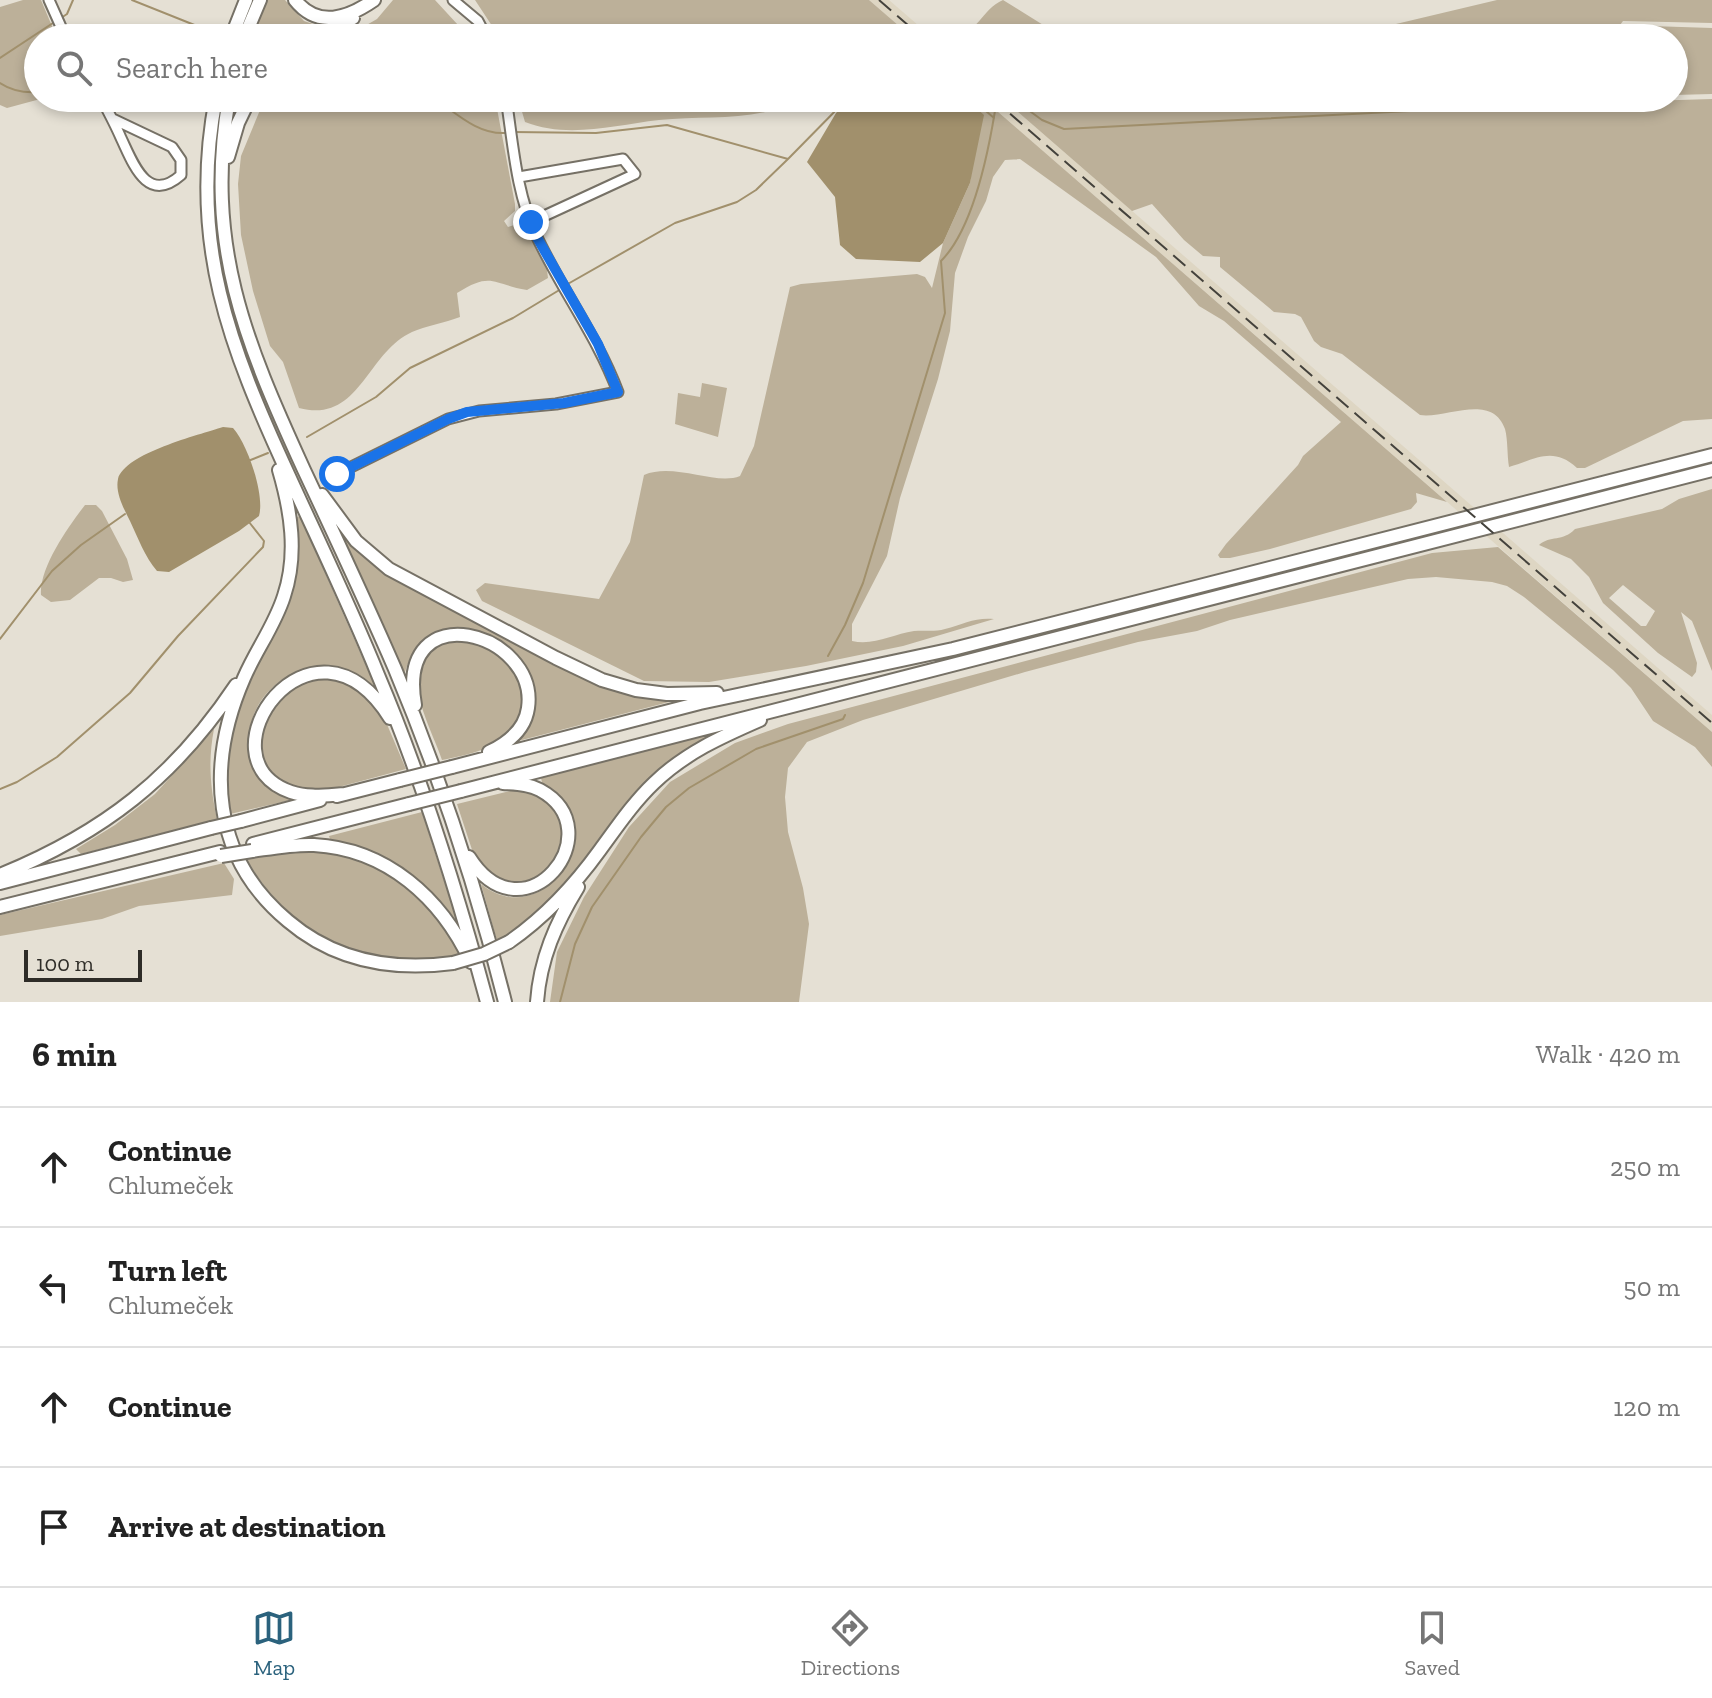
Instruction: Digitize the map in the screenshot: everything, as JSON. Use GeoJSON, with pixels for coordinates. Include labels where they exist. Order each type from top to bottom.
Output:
{"type":"FeatureCollection","features":[{"type":"Feature","properties":{"kind":"highway"},"geometry":{"type":"LineString","coordinates":[[238,24],[243,0]]}},
{"type":"Feature","properties":{"kind":"highway"},"geometry":{"type":"LineString","coordinates":[[244,24],[260,0]]}},
{"type":"Feature","properties":{"kind":"highway"},"geometry":{"type":"LineString","coordinates":[[295,0],[311,14],[331,19],[354,13],[375,0]]}},
{"type":"Feature","properties":{"kind":"highway"},"geometry":{"type":"LineString","coordinates":[[343,24],[375,0]]}},
{"type":"Feature","properties":{"kind":"highway"},"geometry":{"type":"LineString","coordinates":[[213,112],[207,198],[212,258],[229,331],[285,489],[292,548],[284,595],[253,659],[227,725],[220,768],[223,813],[242,863],[269,904],[297,929],[340,953],[374,963],[408,967],[453,963],[484,954],[509,942],[549,911],[639,798],[674,765],[715,740],[792,707]]}},
{"type":"Feature","properties":{"kind":"highway"},"geometry":{"type":"LineString","coordinates":[[227,112],[222,157],[227,256],[244,328],[268,391],[395,669],[460,842],[505,1002]]}},
{"type":"Feature","properties":{"kind":"highway"},"geometry":{"type":"LineString","coordinates":[[222,179],[243,112]]}},
{"type":"Feature","properties":{"kind":"highway"},"geometry":{"type":"LineString","coordinates":[[260,414],[378,675],[404,740],[454,881],[486,997]]}},
{"type":"Feature","properties":{"kind":"highway"},"geometry":{"type":"LineString","coordinates":[[0,883],[700,703],[953,649],[1712,455]]}},
{"type":"Feature","properties":{"kind":"highway"},"geometry":{"type":"LineString","coordinates":[[0,907],[192,859],[251,848],[409,804],[1712,470]]}},
{"type":"Feature","properties":{"kind":"highway"},"geometry":{"type":"LineString","coordinates":[[307,475],[356,541],[389,569],[602,680],[644,692],[685,694],[718,693],[811,678]]}},
{"type":"Feature","properties":{"kind":"highway"},"geometry":{"type":"LineString","coordinates":[[419,732],[412,673],[416,661],[429,644],[448,635],[472,636],[494,645],[511,659],[522,675],[528,693],[529,704],[522,725],[515,735],[497,748],[452,767]]}},
{"type":"Feature","properties":{"kind":"highway"},"geometry":{"type":"LineString","coordinates":[[0,875],[90,831],[156,782],[207,727],[253,659]]}},
{"type":"Feature","properties":{"kind":"highway"},"geometry":{"type":"LineString","coordinates":[[345,794],[306,796],[289,792],[273,782],[263,770],[255,743],[257,724],[267,702],[283,686],[310,674],[343,676],[370,691],[404,740]]}},
{"type":"Feature","properties":{"kind":"highway"},"geometry":{"type":"LineString","coordinates":[[460,842],[481,875],[500,888],[510,890],[536,885],[550,876],[563,860],[569,841],[568,830],[563,812],[556,803],[539,790],[496,782]]}},
{"type":"Feature","properties":{"kind":"highway"},"geometry":{"type":"LineString","coordinates":[[251,848],[329,847],[365,857],[399,873],[433,901],[446,918],[465,949],[486,997]]}},
{"type":"Feature","properties":{"kind":"highway"},"geometry":{"type":"LineString","coordinates":[[537,1002],[542,968],[553,934],[598,853]]}},
{"type":"Feature","properties":{"kind":"street"},"geometry":{"type":"LineString","coordinates":[[49,0],[60,24]]}},
{"type":"Feature","properties":{"kind":"street"},"geometry":{"type":"LineString","coordinates":[[453,0],[480,24]]}},
{"type":"Feature","properties":{"kind":"street"},"geometry":{"type":"LineString","coordinates":[[109,112],[137,171],[147,181],[159,186],[170,184],[181,175],[181,160],[172,147],[113,119]]}},
{"type":"Feature","properties":{"kind":"street"},"geometry":{"type":"LineString","coordinates":[[337,474],[467,412],[564,403],[618,392],[596,341],[535,234],[519,177],[508,112]]}},
{"type":"Feature","properties":{"kind":"street"},"geometry":{"type":"LineString","coordinates":[[519,177],[623,159],[635,174],[531,222]]}},
{"type":"Feature","properties":{"kind":"shaded area"},"geometry":{"type":"Polygon","coordinates":[[[23,0],[41,0],[51,24],[24,24],[24,103],[7,108],[0,105],[0,7],[23,0]]]}},
{"type":"Feature","properties":{"kind":"shaded area"},"geometry":{"type":"Polygon","coordinates":[[[267,0],[285,0],[304,21],[313,24],[258,24],[267,0]]]}},
{"type":"Feature","properties":{"kind":"shaded area"},"geometry":{"type":"Polygon","coordinates":[[[393,0],[435,0],[457,24],[368,24],[377,19],[393,0]]]}},
{"type":"Feature","properties":{"kind":"shaded area"},"geometry":{"type":"Polygon","coordinates":[[[475,0],[869,0],[897,24],[491,24],[475,0]]]}},
{"type":"Feature","properties":{"kind":"shaded area"},"geometry":{"type":"Polygon","coordinates":[[[869,0],[889,0],[917,24],[897,24],[869,0]]]}},
{"type":"Feature","properties":{"kind":"shaded area"},"geometry":{"type":"Polygon","coordinates":[[[1003,0],[1042,24],[977,24],[1003,0]]]}},
{"type":"Feature","properties":{"kind":"shaded area"},"geometry":{"type":"Polygon","coordinates":[[[1497,0],[1712,0],[1712,23],[1396,24],[1497,0]]]}},
{"type":"Feature","properties":{"kind":"shaded area"},"geometry":{"type":"Polygon","coordinates":[[[1688,27],[1712,28],[1712,94],[1688,95],[1688,27]]]}},
{"type":"Feature","properties":{"kind":"shaded area"},"geometry":{"type":"Polygon","coordinates":[[[1712,99],[1712,419],[1683,421],[1585,468],[1577,468],[1560,457],[1552,456],[1509,467],[1506,433],[1499,418],[1479,409],[1420,415],[1342,354],[1321,347],[1314,341],[1301,317],[1274,312],[1220,267],[1220,257],[1203,256],[1184,240],[1152,204],[1132,211],[1018,112],[1688,112],[1688,100],[1712,99]]]}},
{"type":"Feature","properties":{"kind":"shaded area"},"geometry":{"type":"Polygon","coordinates":[[[259,112],[498,112],[515,204],[515,211],[504,221],[508,227],[523,222],[548,278],[527,290],[492,281],[469,286],[457,293],[460,317],[417,330],[396,342],[349,397],[336,406],[319,410],[299,408],[283,362],[270,346],[253,291],[241,235],[238,184],[241,156],[259,112]]]}},
{"type":"Feature","properties":{"kind":"shaded area"},"geometry":{"type":"Polygon","coordinates":[[[522,112],[764,112],[575,130],[558,130],[525,122],[522,112]]]}},
{"type":"Feature","properties":{"kind":"shaded area"},"geometry":{"type":"Polygon","coordinates":[[[978,112],[998,112],[1447,502],[1416,493],[1417,502],[1411,509],[1270,549],[1220,558],[1218,555],[1226,544],[1303,456],[1341,422],[1224,321],[1199,306],[1156,257],[1020,159],[1005,160],[993,177],[955,273],[950,331],[938,379],[900,498],[887,556],[852,624],[852,641],[876,641],[914,631],[941,630],[975,620],[994,619],[903,646],[806,666],[709,682],[644,681],[482,601],[476,590],[485,583],[599,599],[630,542],[644,475],[668,471],[719,478],[740,476],[754,446],[790,287],[917,274],[925,277],[932,288],[943,243],[970,183],[978,112]]]}},
{"type":"Feature","properties":{"kind":"shaded area"},"geometry":{"type":"Polygon","coordinates":[[[981,112],[984,115],[970,183],[943,243],[920,262],[856,259],[840,245],[835,197],[807,162],[836,113],[981,112]]]}},
{"type":"Feature","properties":{"kind":"shaded area"},"geometry":{"type":"Polygon","coordinates":[[[998,112],[1018,112],[1456,492],[1712,715],[1712,732],[998,112]]]}},
{"type":"Feature","properties":{"kind":"shaded area"},"geometry":{"type":"Polygon","coordinates":[[[702,383],[727,388],[718,437],[675,424],[678,393],[700,397],[702,383]]]}},
{"type":"Feature","properties":{"kind":"shaded area"},"geometry":{"type":"Polygon","coordinates":[[[223,427],[233,428],[249,458],[260,496],[259,516],[169,572],[157,571],[145,554],[123,506],[118,479],[134,461],[148,453],[223,427]]]}},
{"type":"Feature","properties":{"kind":"shaded area"},"geometry":{"type":"Polygon","coordinates":[[[1712,489],[1712,671],[1692,621],[1681,612],[1697,663],[1692,677],[1658,653],[1603,603],[1589,577],[1571,559],[1539,545],[1566,536],[1575,529],[1662,509],[1679,499],[1712,489]],[[1623,585],[1609,598],[1641,626],[1646,626],[1655,611],[1623,585]]]}},
{"type":"Feature","properties":{"kind":"shaded area"},"geometry":{"type":"Polygon","coordinates":[[[85,505],[96,505],[102,511],[127,559],[133,580],[123,582],[99,578],[70,600],[51,602],[41,595],[45,573],[63,536],[85,505]]]}},
{"type":"Feature","properties":{"kind":"shaded area"},"geometry":{"type":"Polygon","coordinates":[[[300,516],[375,686],[340,670],[308,669],[281,681],[261,701],[250,726],[250,754],[263,779],[291,800],[230,814],[227,785],[230,742],[239,703],[295,575],[297,517],[300,516]]]}},
{"type":"Feature","properties":{"kind":"shaded area"},"geometry":{"type":"Polygon","coordinates":[[[344,538],[376,566],[403,584],[576,673],[669,702],[518,741],[533,711],[531,682],[518,658],[497,639],[471,629],[445,630],[421,644],[403,672],[344,538]]]}},
{"type":"Feature","properties":{"kind":"shaded area"},"geometry":{"type":"Polygon","coordinates":[[[1498,547],[1712,732],[1712,767],[1695,747],[1653,721],[1631,688],[1613,670],[1507,586],[1436,577],[1408,579],[1230,620],[1197,631],[1138,642],[1025,672],[863,720],[807,742],[788,768],[785,797],[788,832],[809,924],[799,1002],[550,1002],[557,952],[584,897],[629,827],[670,782],[735,743],[788,724],[1432,553],[1498,547]]]}},
{"type":"Feature","properties":{"kind":"shaded area"},"geometry":{"type":"Polygon","coordinates":[[[449,639],[480,643],[503,658],[519,682],[523,709],[520,722],[504,739],[478,751],[442,760],[421,705],[417,676],[427,652],[449,639]]]}},
{"type":"Feature","properties":{"kind":"shaded area"},"geometry":{"type":"Polygon","coordinates":[[[330,678],[356,686],[383,715],[406,769],[324,791],[306,791],[290,788],[266,768],[261,755],[261,725],[270,705],[298,682],[330,678]]]}},
{"type":"Feature","properties":{"kind":"shaded area"},"geometry":{"type":"Polygon","coordinates":[[[214,729],[211,774],[217,819],[81,854],[76,849],[115,825],[155,794],[214,729]]]}},
{"type":"Feature","properties":{"kind":"shaded area"},"geometry":{"type":"Polygon","coordinates":[[[720,732],[675,759],[645,785],[558,893],[521,927],[497,941],[481,884],[505,896],[529,896],[549,885],[565,868],[574,847],[575,824],[565,803],[543,786],[541,778],[720,732]]]}},
{"type":"Feature","properties":{"kind":"shaded area"},"geometry":{"type":"Polygon","coordinates":[[[514,790],[543,798],[563,821],[560,859],[535,882],[510,887],[477,865],[457,804],[514,790]]]}},
{"type":"Feature","properties":{"kind":"shaded area"},"geometry":{"type":"Polygon","coordinates":[[[422,812],[457,921],[416,879],[384,860],[329,836],[422,812]]]}},
{"type":"Feature","properties":{"kind":"shaded area"},"geometry":{"type":"Polygon","coordinates":[[[301,849],[327,851],[365,861],[413,888],[465,954],[400,960],[339,944],[311,929],[286,910],[264,886],[246,858],[301,849]]]}},
{"type":"Feature","properties":{"kind":"shaded area"},"geometry":{"type":"Polygon","coordinates":[[[224,863],[234,879],[232,895],[139,906],[102,919],[0,936],[0,915],[224,863]]]}},
{"type":"Feature","properties":{"kind":"waterway"},"geometry":{"type":"LineString","coordinates":[[61,18],[67,14],[73,0]]}},
{"type":"Feature","properties":{"kind":"waterway"},"geometry":{"type":"LineString","coordinates":[[132,0],[192,24]]}},
{"type":"Feature","properties":{"kind":"waterway"},"geometry":{"type":"LineString","coordinates":[[51,24],[56,21]]}},
{"type":"Feature","properties":{"kind":"waterway"},"geometry":{"type":"LineString","coordinates":[[0,58],[24,42]]}},
{"type":"Feature","properties":{"kind":"waterway"},"geometry":{"type":"LineString","coordinates":[[0,83],[24,92]]}},
{"type":"Feature","properties":{"kind":"waterway"},"geometry":{"type":"LineString","coordinates":[[453,112],[477,127],[506,133]]}},
{"type":"Feature","properties":{"kind":"waterway"},"geometry":{"type":"LineString","coordinates":[[513,132],[596,133],[667,125],[788,159],[834,112]]}},
{"type":"Feature","properties":{"kind":"waterway"},"geometry":{"type":"LineString","coordinates":[[987,112],[994,118]]}},
{"type":"Feature","properties":{"kind":"waterway"},"geometry":{"type":"LineString","coordinates":[[828,656],[863,583],[945,313],[941,261],[953,246],[972,207],[995,112]]}},
{"type":"Feature","properties":{"kind":"waterway"},"geometry":{"type":"LineString","coordinates":[[1031,112],[1064,129],[1393,112]]}},
{"type":"Feature","properties":{"kind":"waterway"},"geometry":{"type":"LineString","coordinates":[[566,285],[675,223],[737,202],[756,190],[788,159]]}},
{"type":"Feature","properties":{"kind":"waterway"},"geometry":{"type":"LineString","coordinates":[[307,437],[376,397],[410,368],[513,318],[561,289]]}},
{"type":"Feature","properties":{"kind":"waterway"},"geometry":{"type":"LineString","coordinates":[[248,461],[268,453]]}},
{"type":"Feature","properties":{"kind":"waterway"},"geometry":{"type":"LineString","coordinates":[[0,639],[52,571],[81,545],[125,514]]}},
{"type":"Feature","properties":{"kind":"waterway"},"geometry":{"type":"LineString","coordinates":[[0,789],[57,757],[130,693],[178,636],[263,547],[264,541],[249,522]]}},
{"type":"Feature","properties":{"kind":"waterway"},"geometry":{"type":"LineString","coordinates":[[560,1002],[575,944],[592,907],[666,807],[689,788],[756,749],[843,719],[845,715]]}},
{"type":"Feature","properties":{"kind":"railway"},"geometry":{"type":"LineString","coordinates":[[879,0],[907,24]]}},
{"type":"Feature","properties":{"kind":"railway"},"geometry":{"type":"LineString","coordinates":[[1008,112],[1712,723]]}},
{"type":"Feature","properties":{"kind":"route"},"geometry":{"type":"LineString","coordinates":[[337,474],[467,412],[535,407],[618,392],[604,357],[531,222]]}}]}
